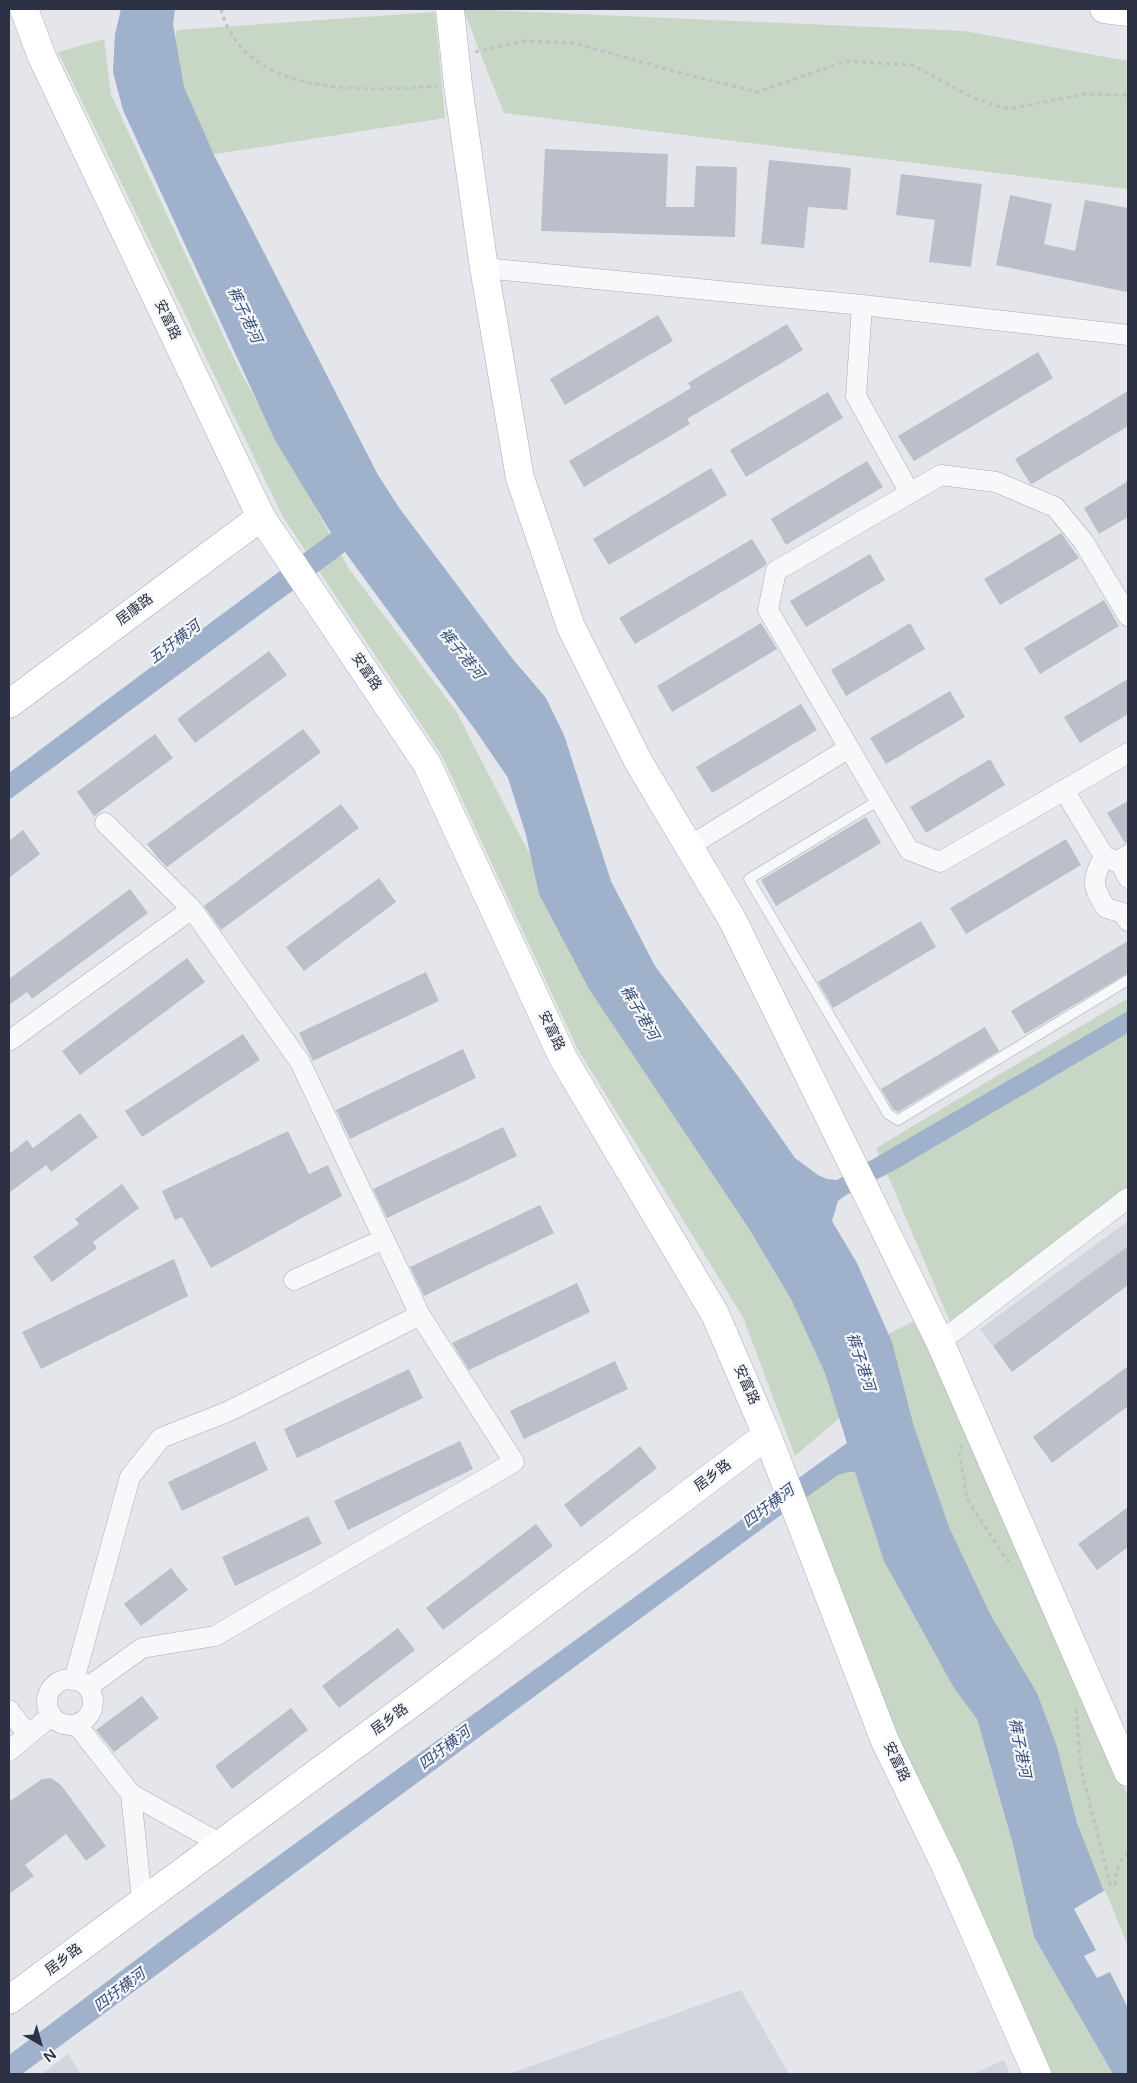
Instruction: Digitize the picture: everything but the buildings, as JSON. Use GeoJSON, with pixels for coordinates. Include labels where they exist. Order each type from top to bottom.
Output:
{"type":"FeatureCollection","features":[{"type":"Feature","properties":{"kind":"street","name":"安富路"},"geometry":{"type":"LineString","coordinates":[[24,9],[42,57],[261,516],[427,764],[563,1058],[715,1314],[768,1435],[885,1741],[946,1867],[1037,2074]]}},
{"type":"Feature","properties":{"kind":"street"},"geometry":{"type":"LineString","coordinates":[[450,9],[458,85],[484,268],[520,478],[571,627],[638,761],[732,918],[867,1190],[940,1342],[1128,1772]]}},
{"type":"Feature","properties":{"kind":"street"},"geometry":{"type":"LineString","coordinates":[[1104,9],[1128,12]]}},
{"type":"Feature","properties":{"kind":"street"},"geometry":{"type":"LineString","coordinates":[[484,268],[862,305],[1128,335]]}},
{"type":"Feature","properties":{"kind":"street"},"geometry":{"type":"LineString","coordinates":[[862,305],[856,396],[910,493]]}},
{"type":"Feature","properties":{"kind":"street"},"geometry":{"type":"LineString","coordinates":[[1128,616],[1083,541],[1055,507],[996,482],[941,475],[776,571],[768,610],[909,850],[940,862],[1128,753]]}},
{"type":"Feature","properties":{"kind":"street","name":"居康路"},"geometry":{"type":"LineString","coordinates":[[9,704],[261,516]]}},
{"type":"Feature","properties":{"kind":"street"},"geometry":{"type":"LineString","coordinates":[[688,847],[849,748]]}},
{"type":"Feature","properties":{"kind":"street"},"geometry":{"type":"LineString","coordinates":[[1064,790],[1108,858],[1121,864],[1128,878]]}},
{"type":"Feature","properties":{"kind":"street"},"geometry":{"type":"LineString","coordinates":[[105,823],[192,910],[300,1062],[420,1315],[514,1462],[214,1636],[142,1648],[81,1683],[66,1680],[59,1682],[48,1694],[47,1702],[51,1716],[63,1724],[77,1724],[89,1716],[92,1709],[94,1701],[81,1683],[130,1477],[161,1438],[226,1412],[420,1315]]}},
{"type":"Feature","properties":{"kind":"street"},"geometry":{"type":"LineString","coordinates":[[1108,858],[1095,875],[1095,890],[1106,908],[1127,914]]}},
{"type":"Feature","properties":{"kind":"street"},"geometry":{"type":"LineString","coordinates":[[9,1041],[192,910]]}},
{"type":"Feature","properties":{"kind":"street"},"geometry":{"type":"LineString","coordinates":[[940,1342],[1128,1198]]}},
{"type":"Feature","properties":{"kind":"street"},"geometry":{"type":"LineString","coordinates":[[294,1280],[384,1239]]}},
{"type":"Feature","properties":{"kind":"street","name":"居乡路"},"geometry":{"type":"LineString","coordinates":[[9,2000],[420,1697],[768,1435]]}},
{"type":"Feature","properties":{"kind":"street"},"geometry":{"type":"LineString","coordinates":[[9,1710],[28,1735]]}},
{"type":"Feature","properties":{"kind":"street"},"geometry":{"type":"LineString","coordinates":[[9,1751],[51,1716]]}},
{"type":"Feature","properties":{"kind":"street"},"geometry":{"type":"LineString","coordinates":[[77,1724],[131,1794],[221,1844]]}},
{"type":"Feature","properties":{"kind":"street"},"geometry":{"type":"LineString","coordinates":[[131,1794],[142,1901]]}},
{"type":"Feature","properties":{"kind":"lane"},"geometry":{"type":"LineString","coordinates":[[879,800],[749,879],[888,1114],[898,1120],[1128,980]]}},
{"type":"Feature","properties":{"kind":"lane"},"geometry":{"type":"LineString","coordinates":[[1108,858],[1128,849]]}},
{"type":"Feature","properties":{"kind":"path"},"geometry":{"type":"LineString","coordinates":[[221,9],[226,26],[250,57],[287,78],[333,87],[408,88],[458,85]]}},
{"type":"Feature","properties":{"kind":"path"},"geometry":{"type":"LineString","coordinates":[[455,56],[525,41],[574,43],[757,92],[847,60],[912,65],[976,99],[1008,110],[1085,94],[1128,95]]}},
{"type":"Feature","properties":{"kind":"path"},"geometry":{"type":"LineString","coordinates":[[974,1419],[959,1450],[967,1499],[1004,1556],[1016,1569]]}},
{"type":"Feature","properties":{"kind":"path"},"geometry":{"type":"LineString","coordinates":[[1075,1700],[1081,1768],[1111,1887]]}},
{"type":"Feature","properties":{"kind":"path"},"geometry":{"type":"LineString","coordinates":[[1115,1885],[1116,1871],[1120,1860],[1128,1853]]}},
{"type":"Feature","properties":{"kind":"shaded area"},"geometry":{"type":"Polygon","coordinates":[[[1128,1221],[1128,1246],[993,1346],[980,1329],[1128,1221]]]}},
{"type":"Feature","properties":{"kind":"shaded area"},"geometry":{"type":"Polygon","coordinates":[[[741,1990],[789,2074],[509,2074],[741,1990]]]}},
{"type":"Feature","properties":{"kind":"shaded area"},"geometry":{"type":"Polygon","coordinates":[[[68,2054],[81,2074],[42,2074],[68,2054]]]}},
{"type":"Feature","properties":{"kind":"shaded area"},"geometry":{"type":"Polygon","coordinates":[[[1004,2060],[1010,2074],[973,2074],[1004,2060]]]}},
{"type":"Feature","properties":{"kind":"green space"},"geometry":{"type":"Polygon","coordinates":[[[463,9],[965,31],[1128,61],[1128,189],[504,113],[463,9]]]}},
{"type":"Feature","properties":{"kind":"green space"},"geometry":{"type":"Polygon","coordinates":[[[435,12],[445,118],[197,157],[169,88],[177,30],[435,12]]]}},
{"type":"Feature","properties":{"kind":"green space"},"geometry":{"type":"Polygon","coordinates":[[[104,39],[111,95],[239,369],[349,569],[456,711],[568,929],[771,1229],[849,1410],[795,1456],[743,1317],[577,1048],[442,756],[283,517],[58,52],[104,39]]]}},
{"type":"Feature","properties":{"kind":"green space"},"geometry":{"type":"Polygon","coordinates":[[[1128,998],[1128,1191],[951,1324],[876,1148],[1128,998]]]}},
{"type":"Feature","properties":{"kind":"green space"},"geometry":{"type":"Polygon","coordinates":[[[919,1319],[1128,1797],[1128,2008],[948,1551],[874,1341],[919,1319]]]}},
{"type":"Feature","properties":{"kind":"green space"},"geometry":{"type":"Polygon","coordinates":[[[861,1447],[977,1719],[1013,1846],[1034,1937],[1113,2074],[1050,2074],[897,1734],[802,1489],[861,1447]]]}},
{"type":"Feature","properties":{"kind":"water"},"geometry":{"type":"Polygon","coordinates":[[[121,9],[175,9],[173,24],[184,87],[214,155],[378,475],[400,509],[512,658],[546,698],[564,735],[611,881],[655,966],[740,1079],[795,1158],[818,1175],[827,1179],[837,1180],[1128,1011],[1128,1033],[895,1170],[846,1195],[838,1201],[832,1221],[857,1263],[892,1342],[914,1427],[949,1527],[990,1614],[1037,1693],[1057,1747],[1077,1823],[1128,1953],[1128,2074],[1113,2074],[1034,1937],[1013,1845],[977,1719],[954,1688],[884,1561],[855,1472],[848,1472],[838,1475],[770,1523],[22,2074],[9,2074],[9,2055],[169,1935],[847,1443],[825,1373],[791,1299],[748,1227],[589,989],[539,894],[526,835],[508,778],[476,731],[345,552],[9,800],[9,773],[331,533],[275,440],[123,110],[113,72],[115,34],[121,9]]]}},
{"type":"Feature","properties":{"kind":"pier"},"geometry":{"type":"Polygon","coordinates":[[[1105,1890],[1128,1946],[1128,2008],[1110,1972],[1097,1978],[1084,1956],[1096,1950],[1074,1909],[1105,1890]]]}},
{"type":"Feature","properties":{"kind":"water label","name":"裤子港河"},"geometry":{"type":"Point","coordinates":[244,315]}},
{"type":"Feature","properties":{"kind":"water label","name":"五圩横河"},"geometry":{"type":"Point","coordinates":[175,643]}},
{"type":"Feature","properties":{"kind":"water label","name":"裤子港河"},"geometry":{"type":"Point","coordinates":[461,654]}},
{"type":"Feature","properties":{"kind":"water label","name":"裤子港河"},"geometry":{"type":"Point","coordinates":[639,1013]}},
{"type":"Feature","properties":{"kind":"water label","name":"裤子港河"},"geometry":{"type":"Point","coordinates":[860,1362]}},
{"type":"Feature","properties":{"kind":"water label","name":"四圩横河"},"geometry":{"type":"Point","coordinates":[769,1507]}},
{"type":"Feature","properties":{"kind":"water label","name":"裤子港河"},"geometry":{"type":"Point","coordinates":[1019,1748]}},
{"type":"Feature","properties":{"kind":"water label","name":"四圩横河"},"geometry":{"type":"Point","coordinates":[445,1749]}},
{"type":"Feature","properties":{"kind":"water label","name":"四圩横河"},"geometry":{"type":"Point","coordinates":[120,1991]}}]}
